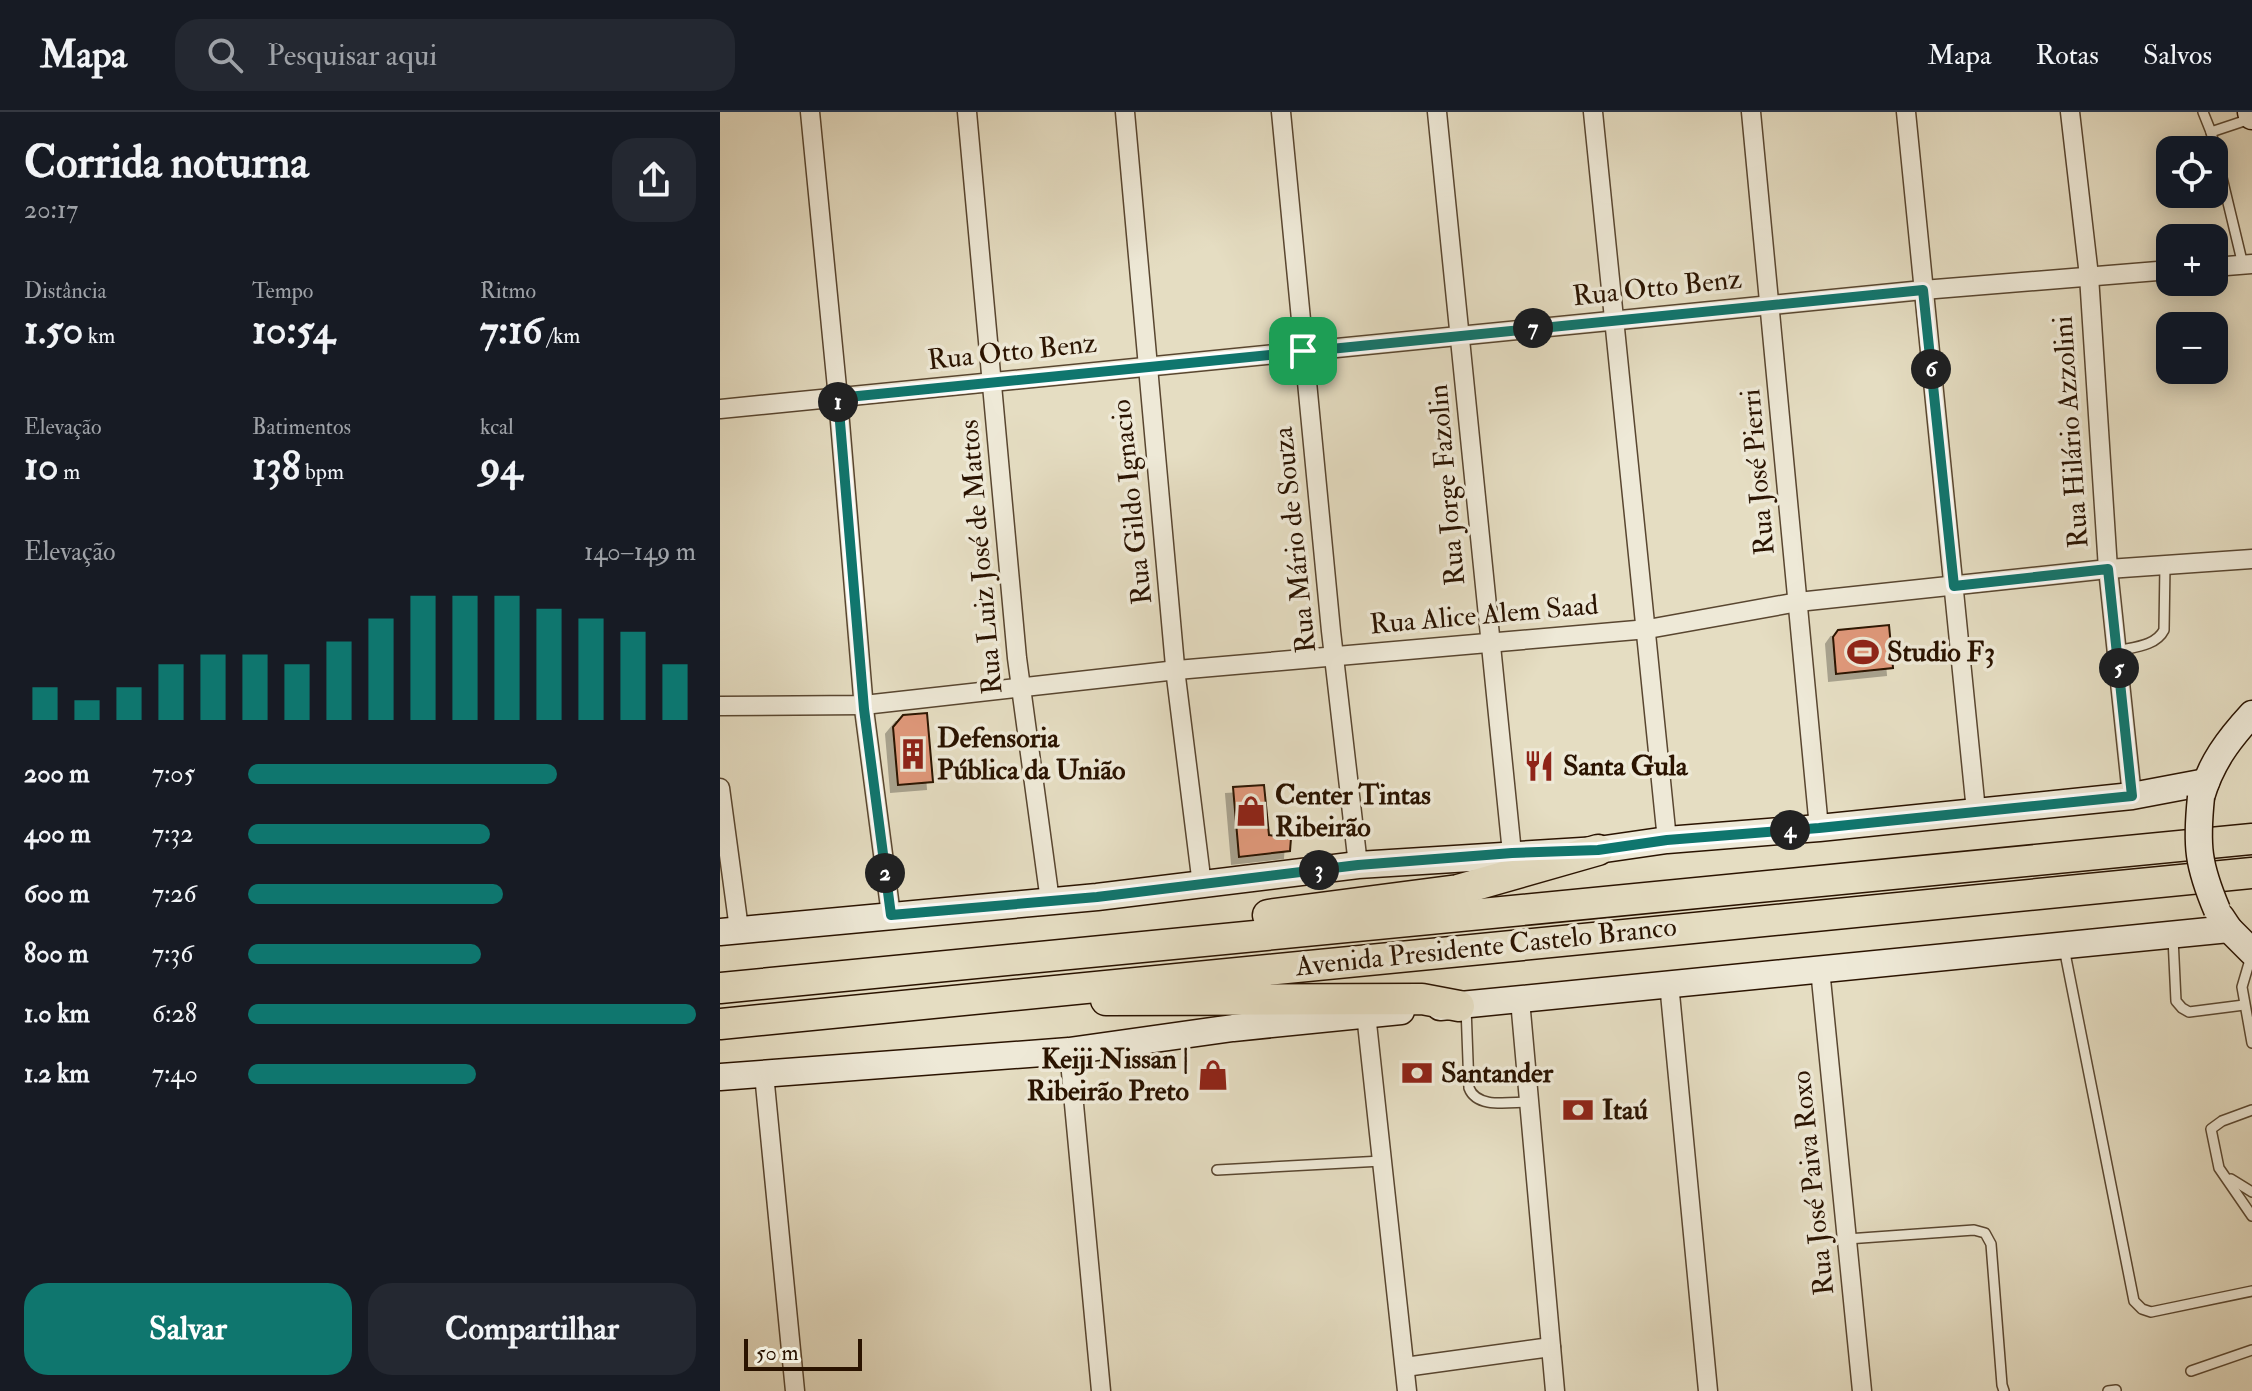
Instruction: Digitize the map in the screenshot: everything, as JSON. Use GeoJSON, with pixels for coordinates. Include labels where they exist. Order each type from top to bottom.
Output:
{"type":"FeatureCollection","features":[{"type":"Feature","properties":{"kind":"main road"},"geometry":{"type":"LineString","coordinates":[[2252,714],[2226,742],[2203,790],[2197,836],[2202,874],[2223,919],[2252,952]]}},
{"type":"Feature","properties":{"kind":"main road"},"geometry":{"type":"LineString","coordinates":[[730,931],[1050,901],[1358,865],[1598,850],[1667,840],[2203,790]]}},
{"type":"Feature","properties":{"kind":"main road","name":"Avenida Presidente Castelo Branco"},"geometry":{"type":"LineString","coordinates":[[720,988],[2252,839]]}},
{"type":"Feature","properties":{"kind":"main road"},"geometry":{"type":"LineString","coordinates":[[975,963],[1150,931],[1458,890],[1598,850]]}},
{"type":"Feature","properties":{"kind":"main road","name":"Avenida Presidente Castelo Branco"},"geometry":{"type":"LineString","coordinates":[[720,1024],[2252,873]]}},
{"type":"Feature","properties":{"kind":"main road","name":"Avenida Presidente Castelo Branco"},"geometry":{"type":"LineString","coordinates":[[720,1077],[1069,1051],[1233,1028],[2173,934],[2223,919]]}},
{"type":"Feature","properties":{"kind":"main road"},"geometry":{"type":"LineString","coordinates":[[1016,993],[1130,1002],[1422,999],[1462,1005]]}},
{"type":"Feature","properties":{"kind":"street"},"geometry":{"type":"LineString","coordinates":[[810,112],[864,705],[891,915]]}},
{"type":"Feature","properties":{"kind":"street","name":"Rua Luiz José de Mattos"},"geometry":{"type":"LineString","coordinates":[[967,112],[1021,688],[1050,901]]}},
{"type":"Feature","properties":{"kind":"street","name":"Rua Gildo Ignacio"},"geometry":{"type":"LineString","coordinates":[[1125,112],[1146,367],[1202,885]]}},
{"type":"Feature","properties":{"kind":"street","name":"Rua Mário de Souza"},"geometry":{"type":"LineString","coordinates":[[1281,112],[1303,351],[1358,865]]}},
{"type":"Feature","properties":{"kind":"street","name":"Rua Jorge Fazolin"},"geometry":{"type":"LineString","coordinates":[[1437,112],[1512,853]]}},
{"type":"Feature","properties":{"kind":"street"},"geometry":{"type":"LineString","coordinates":[[1593,112],[1648,629],[1667,840]]}},
{"type":"Feature","properties":{"kind":"street","name":"Rua José Pierri"},"geometry":{"type":"LineString","coordinates":[[1751,112],[1819,828]]}},
{"type":"Feature","properties":{"kind":"street"},"geometry":{"type":"LineString","coordinates":[[1906,112],[1976,811]]}},
{"type":"Feature","properties":{"kind":"street","name":"Rua Hilário Azzolini"},"geometry":{"type":"LineString","coordinates":[[2070,112],[2089,276],[2108,569],[2132,796]]}},
{"type":"Feature","properties":{"kind":"street","name":"Rua Otto Benz"},"geometry":{"type":"LineString","coordinates":[[720,409],[1923,290],[2156,271]]}},
{"type":"Feature","properties":{"kind":"street","name":"Rua Alice Alem Saad"},"geometry":{"type":"LineString","coordinates":[[720,706],[864,705],[1177,670],[1648,629],[1798,602],[2108,569],[2252,559]]}},
{"type":"Feature","properties":{"kind":"street"},"geometry":{"type":"LineString","coordinates":[[720,788],[730,931]]}},
{"type":"Feature","properties":{"kind":"street","name":"Rua José Paiva Roxo"},"geometry":{"type":"LineString","coordinates":[[1820,969],[1862,1391]]}},
{"type":"Feature","properties":{"kind":"street"},"geometry":{"type":"LineString","coordinates":[[1669,983],[1708,1391]]}},
{"type":"Feature","properties":{"kind":"street"},"geometry":{"type":"LineString","coordinates":[[1520,1000],[1555,1391]]}},
{"type":"Feature","properties":{"kind":"street"},"geometry":{"type":"LineString","coordinates":[[1366,1014],[1407,1391]]}},
{"type":"Feature","properties":{"kind":"street"},"geometry":{"type":"LineString","coordinates":[[1069,1051],[1101,1391]]}},
{"type":"Feature","properties":{"kind":"street"},"geometry":{"type":"LineString","coordinates":[[764,1074],[795,1391]]}},
{"type":"Feature","properties":{"kind":"street"},"geometry":{"type":"LineString","coordinates":[[1405,1367],[1551,1347]]}},
{"type":"Feature","properties":{"kind":"lane"},"geometry":{"type":"LineString","coordinates":[[2203,112],[2247,265]]}},
{"type":"Feature","properties":{"kind":"lane"},"geometry":{"type":"LineString","coordinates":[[2211,132],[2252,115]]}},
{"type":"Feature","properties":{"kind":"lane"},"geometry":{"type":"LineString","coordinates":[[2117,651],[2155,641],[2161,636],[2164,630],[2165,565]]}},
{"type":"Feature","properties":{"kind":"lane"},"geometry":{"type":"LineString","coordinates":[[2173,934],[2176,1001],[2182,1008],[2189,1012],[2244,1005]]}},
{"type":"Feature","properties":{"kind":"lane"},"geometry":{"type":"LineString","coordinates":[[2064,945],[2134,1301],[2151,1312],[2252,1291]]}},
{"type":"Feature","properties":{"kind":"lane"},"geometry":{"type":"LineString","coordinates":[[2252,952],[2242,987],[2252,1043]]}},
{"type":"Feature","properties":{"kind":"lane"},"geometry":{"type":"LineString","coordinates":[[1462,1005],[1472,1097],[1480,1102],[1529,1102]]}},
{"type":"Feature","properties":{"kind":"lane"},"geometry":{"type":"LineString","coordinates":[[2252,1110],[2222,1121],[2211,1129],[2219,1168],[2252,1216]]}},
{"type":"Feature","properties":{"kind":"lane"},"geometry":{"type":"LineString","coordinates":[[1217,1170],[1382,1161]]}},
{"type":"Feature","properties":{"kind":"lane"},"geometry":{"type":"LineString","coordinates":[[2227,1177],[2252,1192]]}},
{"type":"Feature","properties":{"kind":"lane"},"geometry":{"type":"LineString","coordinates":[[1847,1239],[1974,1230],[1985,1233],[1991,1244],[2004,1391]]}},
{"type":"Feature","properties":{"kind":"lane"},"geometry":{"type":"LineString","coordinates":[[2191,1371],[2252,1350]]}},
{"type":"Feature","properties":{"kind":"lane"},"geometry":{"type":"LineString","coordinates":[[2108,1391],[2116,1390]]}},
{"type":"Feature","properties":{"kind":"building","name":"Studio F3"},"geometry":{"type":"Polygon","coordinates":[[[1889,625],[1893,668],[1836,674],[1833,637],[1838,630],[1889,625]]]}},
{"type":"Feature","properties":{"kind":"building","name":"Defensoria Pública da União"},"geometry":{"type":"Polygon","coordinates":[[[927,713],[933,782],[898,785],[893,727],[903,715],[927,713]]]}},
{"type":"Feature","properties":{"kind":"building","name":"Center Tintas Ribeirão"},"geometry":{"type":"Polygon","coordinates":[[[1264,785],[1269,835],[1291,838],[1290,851],[1239,857],[1233,787],[1264,785]]]}},
{"type":"Feature","properties":{"kind":"place","name":"Studio F3"},"geometry":{"type":"Point","coordinates":[1863,652]}},
{"type":"Feature","properties":{"kind":"place","name":"Defensoria Pública da União"},"geometry":{"type":"Point","coordinates":[913,754]}},
{"type":"Feature","properties":{"kind":"place","name":"Santa Gula"},"geometry":{"type":"Point","coordinates":[1539,766]}},
{"type":"Feature","properties":{"kind":"place","name":"Center Tintas Ribeirão"},"geometry":{"type":"Point","coordinates":[1251,811]}},
{"type":"Feature","properties":{"kind":"place","name":"Santander"},"geometry":{"type":"Point","coordinates":[1417,1073]}},
{"type":"Feature","properties":{"kind":"place","name":"Keiji Nissan | Ribeirão Preto"},"geometry":{"type":"Point","coordinates":[1213,1075]}},
{"type":"Feature","properties":{"kind":"place","name":"Itaú"},"geometry":{"type":"Point","coordinates":[1578,1110]}},
{"type":"Feature","properties":{"kind":"route"},"geometry":{"type":"LineString","coordinates":[[1923,290],[1954,586],[2108,569],[2132,796],[1667,840],[1598,850],[1358,865],[1097,897],[891,915],[864,709],[838,398],[1303,351],[1923,290]]}}]}
